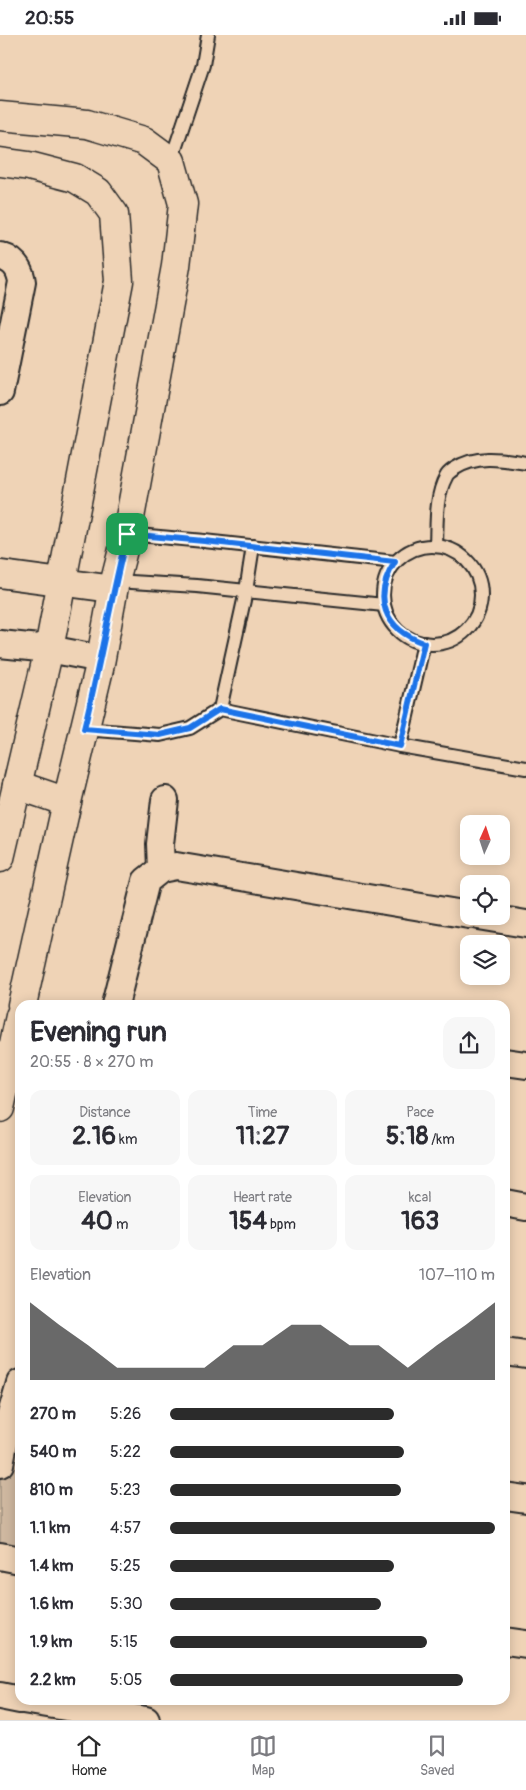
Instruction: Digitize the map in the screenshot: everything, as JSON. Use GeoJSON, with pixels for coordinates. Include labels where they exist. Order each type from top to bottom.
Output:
{"type":"FeatureCollection","features":[{"type":"Feature","properties":{"kind":"street"},"geometry":{"type":"LineString","coordinates":[[0,116],[87,124],[144,141],[171,161],[183,204],[176,266],[127,534],[114,585],[101,659],[23,1000]]}},
{"type":"Feature","properties":{"kind":"street"},"geometry":{"type":"LineString","coordinates":[[0,162],[29,166],[74,178],[98,192],[114,214],[119,281],[63,582],[0,858]]}},
{"type":"Feature","properties":{"kind":"street"},"geometry":{"type":"LineString","coordinates":[[0,256],[16,264],[21,273],[22,283],[0,392]]}},
{"type":"Feature","properties":{"kind":"street"},"geometry":{"type":"LineString","coordinates":[[0,574],[63,582],[114,585]]}},
{"type":"Feature","properties":{"kind":"street"},"geometry":{"type":"LineString","coordinates":[[0,644],[49,649],[101,659]]}},
{"type":"Feature","properties":{"kind":"street"},"geometry":{"type":"LineString","coordinates":[[17,785],[67,802]]}},
{"type":"Feature","properties":{"kind":"street"},"geometry":{"type":"LineString","coordinates":[[161,869],[160,844],[165,800]]}},
{"type":"Feature","properties":{"kind":"street"},"geometry":{"type":"LineString","coordinates":[[116,1000],[146,881],[161,869],[176,865],[460,913]]}},
{"type":"Feature","properties":{"kind":"street"},"geometry":{"type":"LineString","coordinates":[[510,921],[526,924]]}},
{"type":"Feature","properties":{"kind":"street"},"geometry":{"type":"LineString","coordinates":[[0,1108],[15,1039]]}},
{"type":"Feature","properties":{"kind":"street"},"geometry":{"type":"LineString","coordinates":[[510,1063],[526,1065]]}},
{"type":"Feature","properties":{"kind":"street"},"geometry":{"type":"LineString","coordinates":[[510,1204],[526,1207]]}},
{"type":"Feature","properties":{"kind":"street"},"geometry":{"type":"LineString","coordinates":[[510,1353],[526,1355]]}},
{"type":"Feature","properties":{"kind":"street"},"geometry":{"type":"LineString","coordinates":[[0,1464],[15,1402]]}},
{"type":"Feature","properties":{"kind":"street"},"geometry":{"type":"LineString","coordinates":[[510,1496],[526,1499]]}},
{"type":"Feature","properties":{"kind":"street"},"geometry":{"type":"LineString","coordinates":[[0,1556],[15,1559]]}},
{"type":"Feature","properties":{"kind":"street"},"geometry":{"type":"LineString","coordinates":[[510,1642],[526,1644]]}},
{"type":"Feature","properties":{"kind":"street"},"geometry":{"type":"LineString","coordinates":[[0,1696],[15,1699]]}},
{"type":"Feature","properties":{"kind":"street"},"geometry":{"type":"LineString","coordinates":[[52,1705],[146,1720]]}},
{"type":"Feature","properties":{"kind":"lane"},"geometry":{"type":"LineString","coordinates":[[171,161],[203,65],[208,35]]}},
{"type":"Feature","properties":{"kind":"lane"},"geometry":{"type":"LineString","coordinates":[[436,546],[438,503],[446,475],[457,467],[480,459],[502,459],[526,463]]}},
{"type":"Feature","properties":{"kind":"lane"},"geometry":{"type":"LineString","coordinates":[[127,534],[395,562]]}},
{"type":"Feature","properties":{"kind":"lane"},"geometry":{"type":"LineString","coordinates":[[220,709],[246,591],[253,546]]}},
{"type":"Feature","properties":{"kind":"lane"},"geometry":{"type":"LineString","coordinates":[[436,546],[452,549],[465,558],[475,570],[481,585],[481,601],[477,616],[468,629],[455,639],[440,643],[424,643],[410,638],[398,630],[389,618],[384,605],[383,590],[387,575],[395,562],[407,553],[421,547],[436,546]]}},
{"type":"Feature","properties":{"kind":"lane"},"geometry":{"type":"LineString","coordinates":[[114,585],[197,586],[384,605]]}},
{"type":"Feature","properties":{"kind":"lane"},"geometry":{"type":"LineString","coordinates":[[400,746],[424,643]]}},
{"type":"Feature","properties":{"kind":"lane"},"geometry":{"type":"LineString","coordinates":[[84,729],[160,735],[190,728],[220,709],[400,746],[526,768]]}},
{"type":"Feature","properties":{"kind":"shaded area"},"geometry":{"type":"Polygon","coordinates":[[[15,1430],[15,1554],[0,1552],[0,1470],[15,1430]]]}},
{"type":"Feature","properties":{"kind":"route"},"geometry":{"type":"LineString","coordinates":[[127,534],[395,562],[387,575],[383,590],[384,605],[389,618],[398,630],[410,638],[424,643],[400,746],[220,709],[190,728],[160,735],[84,729],[99,669],[115,581],[127,534]]}}]}
